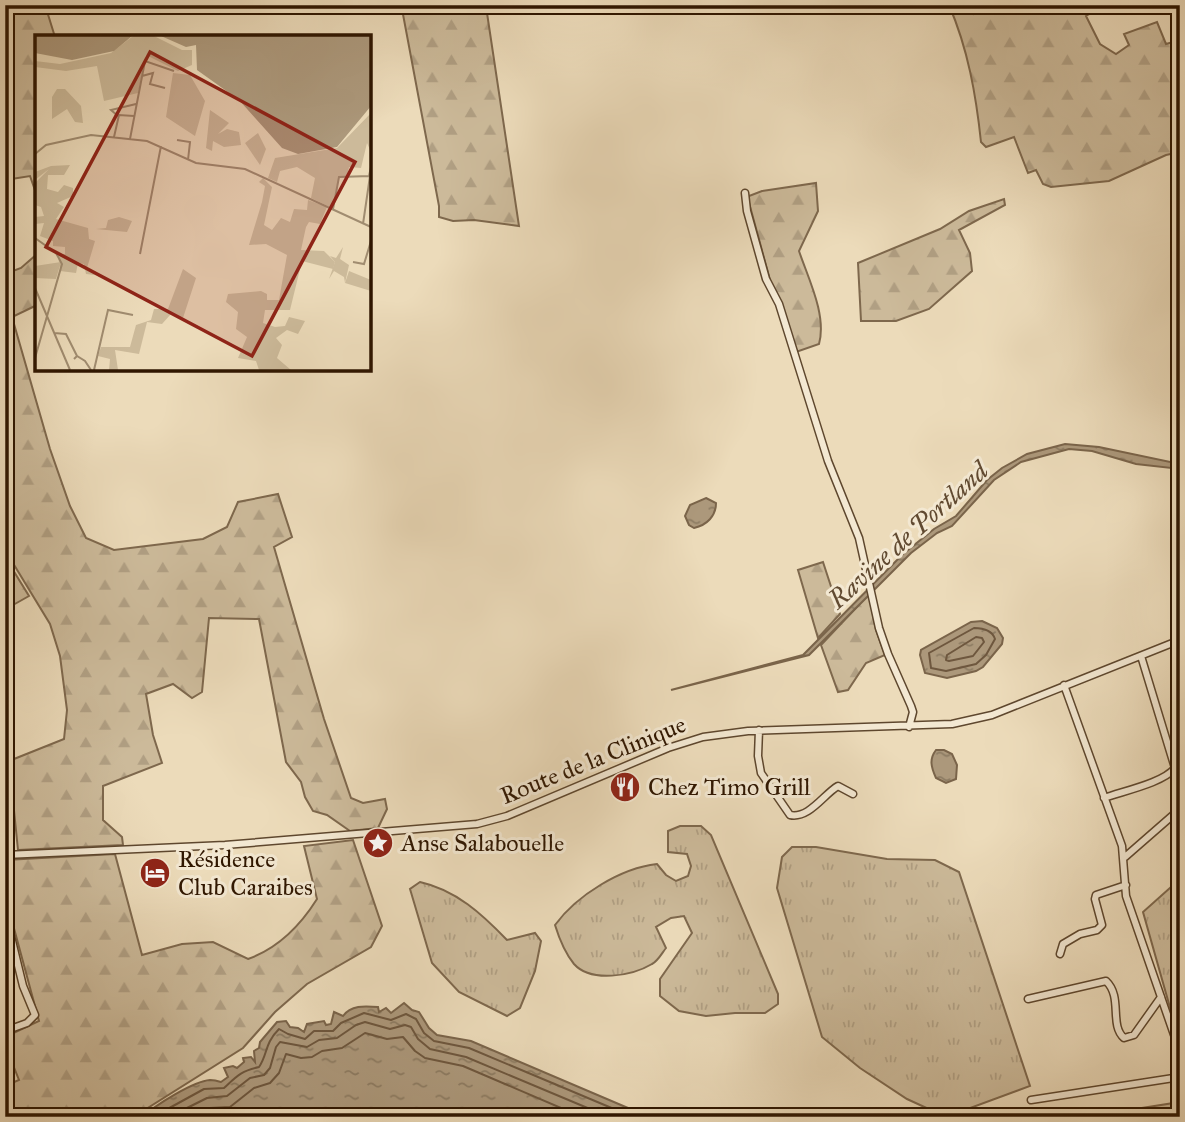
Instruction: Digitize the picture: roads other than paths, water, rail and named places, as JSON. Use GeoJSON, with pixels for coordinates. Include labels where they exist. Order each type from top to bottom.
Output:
{"type":"FeatureCollection","features":[{"type":"Feature","properties":{"kind":"street"},"geometry":{"type":"LineString","coordinates":[[745,193],[747,211],[766,279],[779,304],[824,449],[859,538],[877,622],[913,712],[909,727]]}},
{"type":"Feature","properties":{"kind":"street","name":"Route de la Clinique"},"geometry":{"type":"LineString","coordinates":[[5,855],[225,845],[477,824],[542,803],[685,742],[724,733],[759,730],[952,724],[984,717],[1180,640]]}},
{"type":"Feature","properties":{"kind":"street"},"geometry":{"type":"LineString","coordinates":[[1104,798],[1168,775],[1175,768],[1177,760],[1141,656]]}},
{"type":"Feature","properties":{"kind":"street"},"geometry":{"type":"LineString","coordinates":[[1064,685],[1125,857],[1126,885],[1137,933],[1180,1052]]}},
{"type":"Feature","properties":{"kind":"street"},"geometry":{"type":"LineString","coordinates":[[759,730],[758,756],[761,773],[790,815],[799,816],[838,786],[853,794]]}},
{"type":"Feature","properties":{"kind":"street"},"geometry":{"type":"LineString","coordinates":[[1125,857],[1180,809]]}},
{"type":"Feature","properties":{"kind":"street"},"geometry":{"type":"LineString","coordinates":[[1060,954],[1063,944],[1080,934],[1097,930],[1102,925],[1095,896],[1126,885]]}},
{"type":"Feature","properties":{"kind":"street"},"geometry":{"type":"LineString","coordinates":[[5,912],[23,986],[35,1015],[27,1023],[5,1031]]}},
{"type":"Feature","properties":{"kind":"street"},"geometry":{"type":"LineString","coordinates":[[1028,999],[1106,981],[1110,984],[1116,1001],[1118,1031],[1124,1038],[1134,1035],[1161,997]]}},
{"type":"Feature","properties":{"kind":"street"},"geometry":{"type":"LineString","coordinates":[[1031,1100],[1180,1077]]}},
{"type":"Feature","properties":{"kind":"water"},"geometry":{"type":"Polygon","coordinates":[[[1065,444],[1099,447],[1180,464],[1180,469],[1136,464],[1092,451],[1069,449],[1021,462],[994,480],[952,526],[937,533],[911,553],[809,655],[671,690],[803,655],[903,554],[934,529],[956,516],[987,480],[1027,454],[1065,444]]]}},
{"type":"Feature","properties":{"kind":"water"},"geometry":{"type":"Polygon","coordinates":[[[706,498],[716,503],[714,512],[707,522],[694,528],[689,525],[685,516],[690,505],[706,498]]]}},
{"type":"Feature","properties":{"kind":"water"},"geometry":{"type":"Polygon","coordinates":[[[982,621],[997,628],[1003,638],[1002,644],[983,667],[947,678],[925,673],[921,650],[971,622],[982,621]]]}},
{"type":"Feature","properties":{"kind":"water"},"geometry":{"type":"Polygon","coordinates":[[[936,750],[952,754],[957,765],[956,779],[946,783],[936,778],[932,757],[936,750]]]}},
{"type":"Feature","properties":{"kind":"water"},"geometry":{"type":"Polygon","coordinates":[[[404,1003],[419,1012],[437,1035],[471,1041],[655,1117],[143,1117],[185,1089],[203,1081],[221,1082],[228,1077],[224,1068],[237,1068],[244,1062],[243,1058],[251,1057],[255,1062],[254,1051],[277,1022],[286,1021],[290,1027],[304,1032],[307,1024],[324,1021],[326,1025],[331,1024],[334,1012],[343,1016],[354,1008],[368,1006],[378,1007],[379,1012],[386,1008],[391,1013],[404,1003]]]}},
{"type":"Feature","properties":{"kind":"place","name":"Chez Timo Grill"},"geometry":{"type":"Point","coordinates":[625,787]}},
{"type":"Feature","properties":{"kind":"place","name":"Anse Salabouelle"},"geometry":{"type":"Point","coordinates":[378,843]}},
{"type":"Feature","properties":{"kind":"place","name":"Résidence Club Caraibes"},"geometry":{"type":"Point","coordinates":[155,873]}},
{"type":"Feature","properties":{"kind":"water label","name":"Ravine de Portland"},"geometry":{"type":"Point","coordinates":[908,535]}}]}
